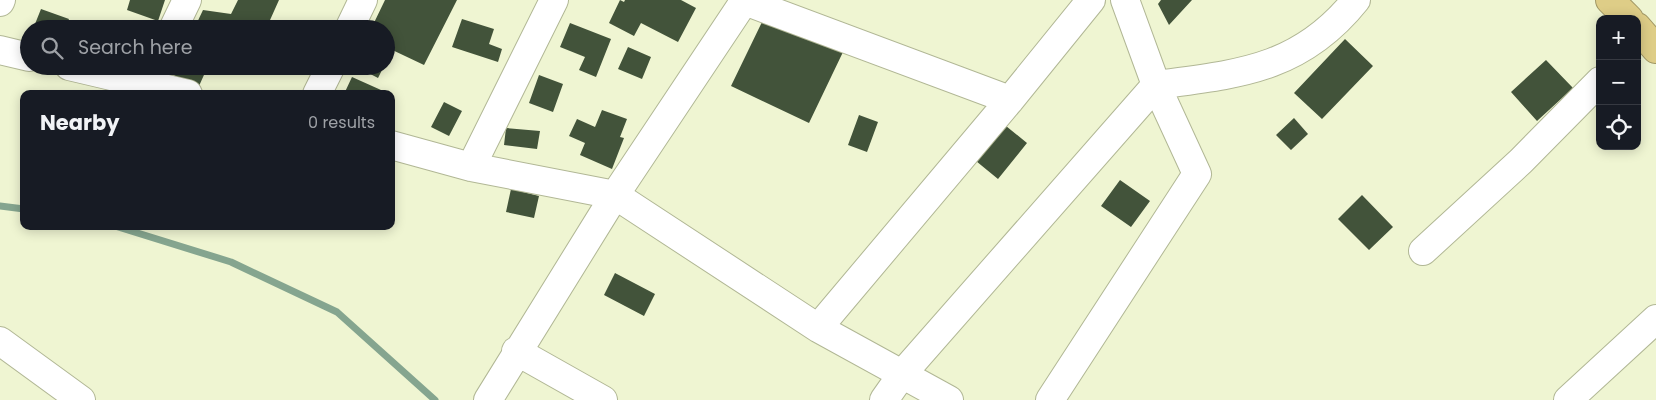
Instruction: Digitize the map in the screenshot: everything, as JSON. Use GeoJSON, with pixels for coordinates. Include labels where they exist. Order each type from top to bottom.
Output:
{"type":"FeatureCollection","features":[{"type":"Feature","properties":{"kind":"highway"},"geometry":{"type":"LineString","coordinates":[[1610,0],[1624,15]]}},
{"type":"Feature","properties":{"kind":"street"},"geometry":{"type":"LineString","coordinates":[[178,20],[187,0]]}},
{"type":"Feature","properties":{"kind":"street"},"geometry":{"type":"LineString","coordinates":[[353,20],[363,0]]}},
{"type":"Feature","properties":{"kind":"street"},"geometry":{"type":"LineString","coordinates":[[471,167],[554,0]]}},
{"type":"Feature","properties":{"kind":"street"},"geometry":{"type":"LineString","coordinates":[[488,400],[516,351],[615,195],[744,0],[1010,100]]}},
{"type":"Feature","properties":{"kind":"street"},"geometry":{"type":"LineString","coordinates":[[818,328],[1010,100],[1091,0]]}},
{"type":"Feature","properties":{"kind":"street"},"geometry":{"type":"LineString","coordinates":[[1050,400],[1197,174],[1156,85],[1125,0]]}},
{"type":"Feature","properties":{"kind":"street"},"geometry":{"type":"LineString","coordinates":[[884,400],[903,373],[1156,85],[1236,75],[1264,66],[1294,53],[1322,36],[1356,0]]}},
{"type":"Feature","properties":{"kind":"street"},"geometry":{"type":"LineString","coordinates":[[0,50],[20,55]]}},
{"type":"Feature","properties":{"kind":"street"},"geometry":{"type":"LineString","coordinates":[[151,75],[180,90]]}},
{"type":"Feature","properties":{"kind":"street"},"geometry":{"type":"LineString","coordinates":[[319,90],[326,75]]}},
{"type":"Feature","properties":{"kind":"street"},"geometry":{"type":"LineString","coordinates":[[1423,251],[1521,161],[1596,85]]}},
{"type":"Feature","properties":{"kind":"street"},"geometry":{"type":"LineString","coordinates":[[395,146],[471,167],[615,195],[818,328],[903,373],[949,400]]}},
{"type":"Feature","properties":{"kind":"street"},"geometry":{"type":"LineString","coordinates":[[1568,400],[1656,319]]}},
{"type":"Feature","properties":{"kind":"street"},"geometry":{"type":"LineString","coordinates":[[0,342],[81,400]]}},
{"type":"Feature","properties":{"kind":"street"},"geometry":{"type":"LineString","coordinates":[[516,351],[603,400]]}},
{"type":"Feature","properties":{"kind":"building"},"geometry":{"type":"Polygon","coordinates":[[[130,0],[165,0],[158,20],[127,10],[130,0]]]}},
{"type":"Feature","properties":{"kind":"building"},"geometry":{"type":"Polygon","coordinates":[[[238,0],[279,0],[270,20],[198,20],[203,10],[231,14],[238,0]]]}},
{"type":"Feature","properties":{"kind":"building"},"geometry":{"type":"Polygon","coordinates":[[[385,0],[457,0],[424,65],[395,51],[395,20],[375,20],[385,0]]]}},
{"type":"Feature","properties":{"kind":"building"},"geometry":{"type":"Polygon","coordinates":[[[620,0],[624,2],[625,0],[681,0],[696,8],[678,42],[641,23],[634,36],[609,23],[620,0]]]}},
{"type":"Feature","properties":{"kind":"building"},"geometry":{"type":"Polygon","coordinates":[[[1161,0],[1192,0],[1169,25],[1158,4],[1161,0]]]}},
{"type":"Feature","properties":{"kind":"building"},"geometry":{"type":"Polygon","coordinates":[[[41,9],[69,19],[69,20],[37,20],[41,9]]]}},
{"type":"Feature","properties":{"kind":"building"},"geometry":{"type":"Polygon","coordinates":[[[462,19],[494,29],[489,44],[502,49],[498,62],[452,47],[462,19]]]}},
{"type":"Feature","properties":{"kind":"building"},"geometry":{"type":"Polygon","coordinates":[[[762,22],[843,52],[809,123],[731,86],[762,22]]]}},
{"type":"Feature","properties":{"kind":"building"},"geometry":{"type":"Polygon","coordinates":[[[570,23],[611,39],[596,77],[579,70],[585,57],[560,47],[570,23]]]}},
{"type":"Feature","properties":{"kind":"building"},"geometry":{"type":"Polygon","coordinates":[[[1345,39],[1373,66],[1322,119],[1294,93],[1345,39]]]}},
{"type":"Feature","properties":{"kind":"building"},"geometry":{"type":"Polygon","coordinates":[[[628,47],[651,57],[642,79],[618,69],[628,47]]]}},
{"type":"Feature","properties":{"kind":"building"},"geometry":{"type":"Polygon","coordinates":[[[1546,60],[1573,88],[1537,121],[1511,92],[1546,60]]]}},
{"type":"Feature","properties":{"kind":"building"},"geometry":{"type":"Polygon","coordinates":[[[173,75],[204,75],[199,86],[173,75]]]}},
{"type":"Feature","properties":{"kind":"building"},"geometry":{"type":"Polygon","coordinates":[[[539,75],[563,84],[553,112],[529,103],[539,75]]]}},
{"type":"Feature","properties":{"kind":"building"},"geometry":{"type":"Polygon","coordinates":[[[352,77],[381,90],[346,90],[352,77]]]}},
{"type":"Feature","properties":{"kind":"building"},"geometry":{"type":"Polygon","coordinates":[[[444,102],[462,111],[449,136],[431,127],[444,102]]]}},
{"type":"Feature","properties":{"kind":"building"},"geometry":{"type":"Polygon","coordinates":[[[602,110],[627,119],[620,137],[624,138],[612,169],[580,155],[585,143],[569,136],[577,119],[595,127],[602,110]]]}},
{"type":"Feature","properties":{"kind":"building"},"geometry":{"type":"Polygon","coordinates":[[[859,115],[878,122],[867,152],[848,145],[859,115]]]}},
{"type":"Feature","properties":{"kind":"building"},"geometry":{"type":"Polygon","coordinates":[[[1294,118],[1308,134],[1291,150],[1276,135],[1294,118]]]}},
{"type":"Feature","properties":{"kind":"building"},"geometry":{"type":"Polygon","coordinates":[[[1006,126],[1027,143],[998,179],[976,161],[1006,126]]]}},
{"type":"Feature","properties":{"kind":"building"},"geometry":{"type":"Polygon","coordinates":[[[506,128],[540,131],[537,149],[504,145],[506,128]]]}},
{"type":"Feature","properties":{"kind":"building"},"geometry":{"type":"Polygon","coordinates":[[[1120,180],[1150,201],[1131,227],[1101,206],[1120,180]]]}},
{"type":"Feature","properties":{"kind":"building"},"geometry":{"type":"Polygon","coordinates":[[[511,189],[539,196],[534,218],[506,212],[511,189]]]}},
{"type":"Feature","properties":{"kind":"building"},"geometry":{"type":"Polygon","coordinates":[[[1362,195],[1393,227],[1369,250],[1338,219],[1362,195]]]}},
{"type":"Feature","properties":{"kind":"building"},"geometry":{"type":"Polygon","coordinates":[[[615,273],[655,294],[644,316],[604,295],[615,273]]]}},
{"type":"Feature","properties":{"kind":"waterway"},"geometry":{"type":"LineString","coordinates":[[0,206],[20,208]]}},
{"type":"Feature","properties":{"kind":"waterway"},"geometry":{"type":"LineString","coordinates":[[128,230],[231,262],[337,312],[435,400]]}}]}
